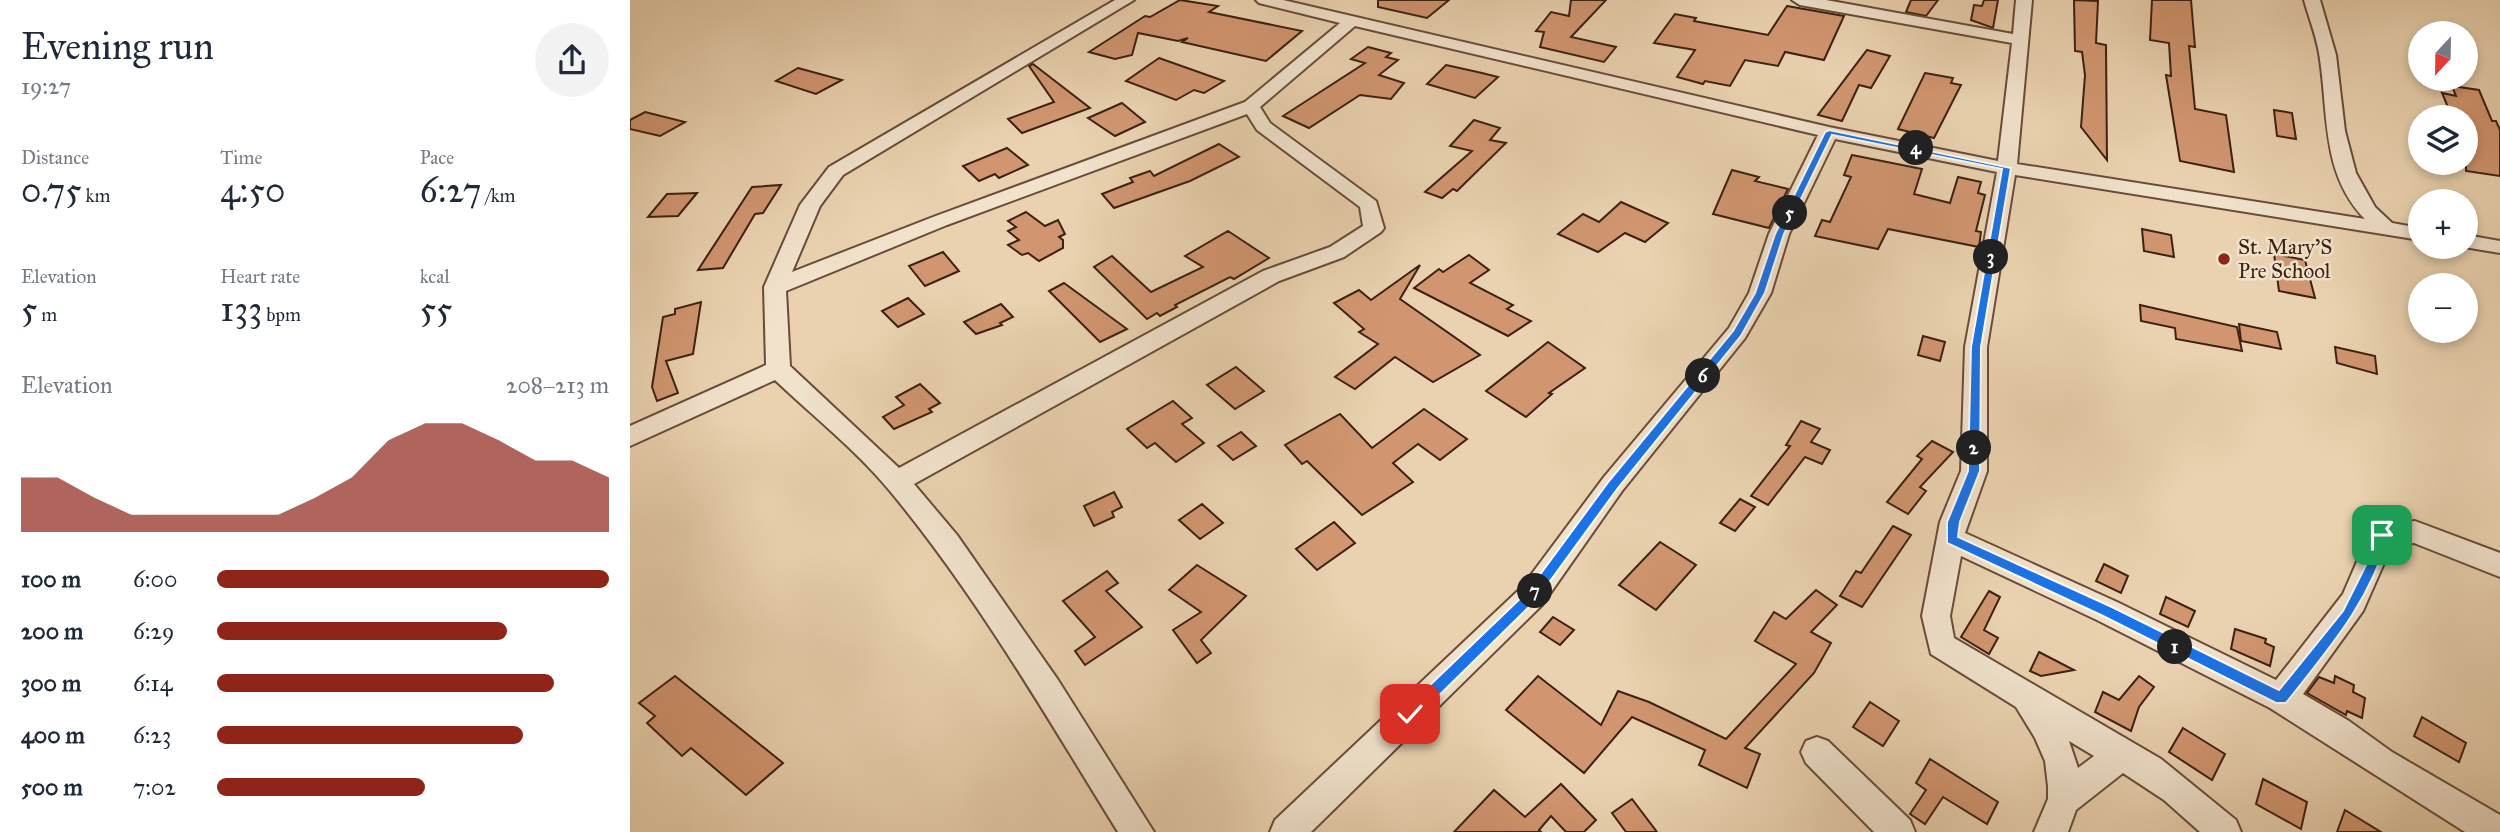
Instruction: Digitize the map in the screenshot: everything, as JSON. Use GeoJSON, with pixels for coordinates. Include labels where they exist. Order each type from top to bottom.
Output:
{"type":"FeatureCollection","features":[{"type":"Feature","properties":{"kind":"street"},"geometry":{"type":"LineString","coordinates":[[1126,0],[836,171],[810,205],[775,287],[778,369],[897,481],[947,543],[1138,832]]}},
{"type":"Feature","properties":{"kind":"street"},"geometry":{"type":"LineString","coordinates":[[1264,0],[1829,132],[2007,168],[2408,231]]}},
{"type":"Feature","properties":{"kind":"street"},"geometry":{"type":"LineString","coordinates":[[1800,0],[2021,40]]}},
{"type":"Feature","properties":{"kind":"street"},"geometry":{"type":"LineString","coordinates":[[2024,0],[2007,168],[1976,347],[1974,471],[1953,522],[1937,616],[1941,645],[2021,696],[2155,773],[2191,800],[2224,832]]}},
{"type":"Feature","properties":{"kind":"street"},"geometry":{"type":"LineString","coordinates":[[2312,0],[2329,61],[2332,118],[2354,195],[2367,213],[2385,228]]}},
{"type":"Feature","properties":{"kind":"street"},"geometry":{"type":"LineString","coordinates":[[775,287],[953,216],[1251,106],[1352,21]]}},
{"type":"Feature","properties":{"kind":"street"},"geometry":{"type":"LineString","coordinates":[[897,481],[1259,283],[1338,253],[1374,228],[1369,205],[1263,126],[1251,106]]}},
{"type":"Feature","properties":{"kind":"street"},"geometry":{"type":"LineString","coordinates":[[1287,832],[1532,596],[1613,484],[1729,344],[1760,293],[1779,234],[1829,132]]}},
{"type":"Feature","properties":{"kind":"street"},"geometry":{"type":"LineString","coordinates":[[2478,243],[2500,247]]}},
{"type":"Feature","properties":{"kind":"street"},"geometry":{"type":"LineString","coordinates":[[630,438],[778,369]]}},
{"type":"Feature","properties":{"kind":"street"},"geometry":{"type":"LineString","coordinates":[[2281,698],[2348,615],[2375,561],[2382,535],[2415,532],[2500,565]]}},
{"type":"Feature","properties":{"kind":"street"},"geometry":{"type":"LineString","coordinates":[[1951,539],[2107,611],[2281,698],[2338,731],[2381,763],[2497,832]]}},
{"type":"Feature","properties":{"kind":"street"},"geometry":{"type":"LineString","coordinates":[[2021,696],[2045,723],[2057,745],[2065,774],[2064,799],[2051,832]]}},
{"type":"Feature","properties":{"kind":"street"},"geometry":{"type":"LineString","coordinates":[[1817,751],[1898,832]]}},
{"type":"Feature","properties":{"kind":"street"},"geometry":{"type":"LineString","coordinates":[[2064,799],[2121,755]]}},
{"type":"Feature","properties":{"kind":"building"},"geometry":{"type":"Polygon","coordinates":[[[1180,0],[1218,6],[1209,12],[1302,31],[1266,61],[1182,42],[1188,38],[1178,41],[1138,33],[1132,55],[1115,59],[1089,52],[1145,16],[1150,17],[1180,0]]]}},
{"type":"Feature","properties":{"kind":"building"},"geometry":{"type":"Polygon","coordinates":[[[1378,0],[1449,0],[1427,18],[1378,7],[1378,0]]]}},
{"type":"Feature","properties":{"kind":"building"},"geometry":{"type":"Polygon","coordinates":[[[1571,0],[1606,0],[1571,37],[1616,47],[1604,62],[1540,47],[1544,32],[1536,31],[1551,12],[1569,16],[1571,0]]]}},
{"type":"Feature","properties":{"kind":"building"},"geometry":{"type":"Polygon","coordinates":[[[1911,0],[1938,0],[1926,16],[1906,12],[1911,0]]]}},
{"type":"Feature","properties":{"kind":"building"},"geometry":{"type":"Polygon","coordinates":[[[1984,0],[1998,0],[1993,28],[1971,20],[1974,5],[1982,6],[1984,0]]]}},
{"type":"Feature","properties":{"kind":"building"},"geometry":{"type":"Polygon","coordinates":[[[2074,0],[2098,1],[2096,43],[2106,45],[2107,160],[2081,127],[2085,75],[2082,52],[2075,51],[2074,0]]]}},
{"type":"Feature","properties":{"kind":"building"},"geometry":{"type":"Polygon","coordinates":[[[2152,0],[2191,0],[2195,47],[2189,46],[2195,109],[2226,115],[2234,172],[2180,161],[2166,75],[2171,76],[2169,43],[2150,40],[2152,0]]]}},
{"type":"Feature","properties":{"kind":"building"},"geometry":{"type":"Polygon","coordinates":[[[1787,6],[1844,16],[1824,60],[1785,52],[1778,66],[1745,60],[1730,86],[1705,81],[1703,84],[1677,77],[1695,50],[1654,43],[1675,14],[1696,18],[1694,21],[1768,35],[1787,6]]]}},
{"type":"Feature","properties":{"kind":"building"},"geometry":{"type":"Polygon","coordinates":[[[1368,47],[1391,53],[1386,57],[1398,60],[1379,75],[1404,83],[1391,99],[1360,95],[1309,128],[1283,116],[1365,63],[1351,59],[1368,47]]]}},
{"type":"Feature","properties":{"kind":"building"},"geometry":{"type":"Polygon","coordinates":[[[1867,50],[1890,56],[1871,88],[1859,85],[1842,121],[1818,115],[1867,50]]]}},
{"type":"Feature","properties":{"kind":"building"},"geometry":{"type":"Polygon","coordinates":[[[1159,58],[1224,81],[1204,93],[1194,90],[1176,100],[1126,81],[1159,58]]]}},
{"type":"Feature","properties":{"kind":"building"},"geometry":{"type":"Polygon","coordinates":[[[1033,64],[1090,108],[1022,133],[1008,119],[1054,102],[1029,66],[1033,64]]]}},
{"type":"Feature","properties":{"kind":"building"},"geometry":{"type":"Polygon","coordinates":[[[1446,65],[1498,77],[1475,98],[1427,84],[1446,65]]]}},
{"type":"Feature","properties":{"kind":"building"},"geometry":{"type":"Polygon","coordinates":[[[798,68],[842,80],[816,94],[776,81],[798,68]]]}},
{"type":"Feature","properties":{"kind":"building"},"geometry":{"type":"Polygon","coordinates":[[[1925,73],[1953,78],[1951,83],[1961,85],[1934,138],[1898,129],[1925,73]]]}},
{"type":"Feature","properties":{"kind":"building"},"geometry":{"type":"Polygon","coordinates":[[[2479,90],[2492,121],[2496,121],[2500,130],[2500,176],[2478,173],[2478,105],[2447,105],[2442,93],[2456,96],[2454,91],[2479,90]]]}},
{"type":"Feature","properties":{"kind":"building"},"geometry":{"type":"Polygon","coordinates":[[[1122,103],[1145,122],[1115,136],[1088,118],[1122,103]]]}},
{"type":"Feature","properties":{"kind":"building"},"geometry":{"type":"Polygon","coordinates":[[[2274,110],[2292,113],[2296,139],[2277,136],[2274,110]]]}},
{"type":"Feature","properties":{"kind":"building"},"geometry":{"type":"Polygon","coordinates":[[[645,112],[685,122],[660,136],[630,129],[630,120],[645,112]]]}},
{"type":"Feature","properties":{"kind":"building"},"geometry":{"type":"Polygon","coordinates":[[[1474,120],[1500,128],[1490,140],[1506,143],[1457,191],[1453,189],[1442,198],[1425,192],[1472,151],[1450,146],[1474,120]]]}},
{"type":"Feature","properties":{"kind":"building"},"geometry":{"type":"Polygon","coordinates":[[[1219,144],[1239,157],[1190,181],[1114,208],[1102,194],[1133,182],[1130,178],[1150,171],[1154,176],[1219,144]]]}},
{"type":"Feature","properties":{"kind":"building"},"geometry":{"type":"Polygon","coordinates":[[[1007,148],[1028,165],[999,178],[995,174],[979,181],[963,166],[1007,148]]]}},
{"type":"Feature","properties":{"kind":"building"},"geometry":{"type":"Polygon","coordinates":[[[1852,155],[1922,169],[1914,194],[1950,203],[1958,177],[1981,182],[1978,193],[1985,195],[1976,231],[1981,232],[1979,247],[1888,229],[1878,249],[1815,236],[1822,220],[1830,222],[1851,177],[1844,175],[1852,155]]]}},
{"type":"Feature","properties":{"kind":"building"},"geometry":{"type":"Polygon","coordinates":[[[1732,170],[1759,177],[1755,181],[1788,189],[1769,228],[1713,214],[1732,170]]]}},
{"type":"Feature","properties":{"kind":"building"},"geometry":{"type":"Polygon","coordinates":[[[781,185],[763,213],[755,214],[723,268],[698,270],[752,187],[781,185]]]}},
{"type":"Feature","properties":{"kind":"building"},"geometry":{"type":"Polygon","coordinates":[[[697,193],[678,216],[648,217],[667,194],[697,193]]]}},
{"type":"Feature","properties":{"kind":"building"},"geometry":{"type":"Polygon","coordinates":[[[1621,202],[1668,223],[1645,242],[1625,233],[1598,252],[1558,234],[1583,214],[1599,222],[1621,202]]]}},
{"type":"Feature","properties":{"kind":"building"},"geometry":{"type":"Polygon","coordinates":[[[1026,212],[1045,226],[1058,220],[1065,234],[1059,237],[1063,240],[1063,248],[1039,261],[1028,253],[1022,255],[1008,245],[1019,240],[1008,231],[1016,227],[1008,221],[1026,212]]]}},
{"type":"Feature","properties":{"kind":"building"},"geometry":{"type":"Polygon","coordinates":[[[2142,229],[2171,235],[2174,257],[2144,251],[2142,229]]]}},
{"type":"Feature","properties":{"kind":"building"},"geometry":{"type":"Polygon","coordinates":[[[1228,231],[1269,258],[1234,279],[1230,277],[1175,305],[1177,307],[1160,316],[1157,313],[1147,319],[1094,267],[1112,256],[1151,292],[1203,267],[1185,256],[1228,231]]]}},
{"type":"Feature","properties":{"kind":"building"},"geometry":{"type":"Polygon","coordinates":[[[943,252],[959,271],[925,286],[909,266],[943,252]]]}},
{"type":"Feature","properties":{"kind":"building"},"geometry":{"type":"Polygon","coordinates":[[[2274,254],[2305,260],[2315,298],[2279,291],[2274,254]]]}},
{"type":"Feature","properties":{"kind":"building"},"geometry":{"type":"Polygon","coordinates":[[[1469,255],[1489,270],[1470,283],[1513,305],[1507,309],[1531,321],[1508,336],[1414,288],[1439,269],[1443,272],[1469,255]]]}},
{"type":"Feature","properties":{"kind":"building"},"geometry":{"type":"Polygon","coordinates":[[[1420,265],[1400,299],[1480,355],[1433,382],[1395,357],[1355,389],[1335,377],[1378,344],[1359,332],[1364,329],[1334,303],[1359,290],[1371,300],[1420,265]]]}},
{"type":"Feature","properties":{"kind":"building"},"geometry":{"type":"Polygon","coordinates":[[[1064,283],[1127,329],[1100,342],[1049,291],[1064,283]]]}},
{"type":"Feature","properties":{"kind":"building"},"geometry":{"type":"Polygon","coordinates":[[[908,298],[924,314],[898,327],[882,311],[908,298]]]}},
{"type":"Feature","properties":{"kind":"building"},"geometry":{"type":"Polygon","coordinates":[[[701,302],[693,354],[666,361],[678,393],[657,401],[652,387],[663,317],[675,314],[675,309],[701,302]]]}},
{"type":"Feature","properties":{"kind":"building"},"geometry":{"type":"Polygon","coordinates":[[[1001,304],[1013,317],[1000,323],[1002,325],[976,334],[964,322],[1001,304]]]}},
{"type":"Feature","properties":{"kind":"building"},"geometry":{"type":"Polygon","coordinates":[[[2140,305],[2237,327],[2242,351],[2176,339],[2175,328],[2141,321],[2140,305]]]}},
{"type":"Feature","properties":{"kind":"building"},"geometry":{"type":"Polygon","coordinates":[[[2239,324],[2277,332],[2281,349],[2241,341],[2239,324]]]}},
{"type":"Feature","properties":{"kind":"building"},"geometry":{"type":"Polygon","coordinates":[[[1923,336],[1945,342],[1940,361],[1918,355],[1923,336]]]}},
{"type":"Feature","properties":{"kind":"building"},"geometry":{"type":"Polygon","coordinates":[[[1548,342],[1585,368],[1549,393],[1552,394],[1526,417],[1486,391],[1548,342]]]}},
{"type":"Feature","properties":{"kind":"building"},"geometry":{"type":"Polygon","coordinates":[[[2335,347],[2375,356],[2377,374],[2337,363],[2335,347]]]}},
{"type":"Feature","properties":{"kind":"building"},"geometry":{"type":"Polygon","coordinates":[[[1236,367],[1264,391],[1235,409],[1207,385],[1236,367]]]}},
{"type":"Feature","properties":{"kind":"building"},"geometry":{"type":"Polygon","coordinates":[[[920,384],[940,403],[929,409],[932,412],[894,429],[883,417],[904,405],[896,397],[920,384]]]}},
{"type":"Feature","properties":{"kind":"building"},"geometry":{"type":"Polygon","coordinates":[[[1173,401],[1192,418],[1182,424],[1204,443],[1176,462],[1155,443],[1147,448],[1127,429],[1173,401]]]}},
{"type":"Feature","properties":{"kind":"building"},"geometry":{"type":"Polygon","coordinates":[[[1424,409],[1467,439],[1440,460],[1418,444],[1393,463],[1413,482],[1362,515],[1307,461],[1302,464],[1285,445],[1340,414],[1372,448],[1424,409]]]}},
{"type":"Feature","properties":{"kind":"building"},"geometry":{"type":"Polygon","coordinates":[[[1801,421],[1820,429],[1811,442],[1830,450],[1822,464],[1805,457],[1768,505],[1751,496],[1790,446],[1786,445],[1801,421]]]}},
{"type":"Feature","properties":{"kind":"building"},"geometry":{"type":"Polygon","coordinates":[[[1241,432],[1256,446],[1233,460],[1218,446],[1241,432]]]}},
{"type":"Feature","properties":{"kind":"building"},"geometry":{"type":"Polygon","coordinates":[[[1932,441],[1953,452],[1920,487],[1926,491],[1908,514],[1887,502],[1922,459],[1917,456],[1932,441]]]}},
{"type":"Feature","properties":{"kind":"building"},"geometry":{"type":"Polygon","coordinates":[[[1114,492],[1122,507],[1112,512],[1114,517],[1094,526],[1084,506],[1114,492]]]}},
{"type":"Feature","properties":{"kind":"building"},"geometry":{"type":"Polygon","coordinates":[[[1740,499],[1755,507],[1735,531],[1720,523],[1740,499]]]}},
{"type":"Feature","properties":{"kind":"building"},"geometry":{"type":"Polygon","coordinates":[[[1202,504],[1223,523],[1200,539],[1179,520],[1202,504]]]}},
{"type":"Feature","properties":{"kind":"building"},"geometry":{"type":"Polygon","coordinates":[[[1334,522],[1355,543],[1317,570],[1296,549],[1334,522]]]}},
{"type":"Feature","properties":{"kind":"building"},"geometry":{"type":"Polygon","coordinates":[[[1893,526],[1911,535],[1862,607],[1840,596],[1856,571],[1861,573],[1893,526]]]}},
{"type":"Feature","properties":{"kind":"building"},"geometry":{"type":"Polygon","coordinates":[[[1660,542],[1696,565],[1656,610],[1619,585],[1660,542]]]}},
{"type":"Feature","properties":{"kind":"building"},"geometry":{"type":"Polygon","coordinates":[[[2104,564],[2128,576],[2121,593],[2096,581],[2104,564]]]}},
{"type":"Feature","properties":{"kind":"building"},"geometry":{"type":"Polygon","coordinates":[[[1197,565],[1246,596],[1201,640],[1211,653],[1197,663],[1173,630],[1201,612],[1169,590],[1197,565]]]}},
{"type":"Feature","properties":{"kind":"building"},"geometry":{"type":"Polygon","coordinates":[[[1107,571],[1118,583],[1106,591],[1142,627],[1085,665],[1075,651],[1095,637],[1063,601],[1107,571]]]}},
{"type":"Feature","properties":{"kind":"building"},"geometry":{"type":"Polygon","coordinates":[[[1816,590],[1837,605],[1811,632],[1831,643],[1814,673],[1745,748],[1760,754],[1747,788],[1699,765],[1705,750],[1632,717],[1584,773],[1506,710],[1538,676],[1601,725],[1618,691],[1649,702],[1726,739],[1796,664],[1755,641],[1774,612],[1786,619],[1816,590]]]}},
{"type":"Feature","properties":{"kind":"building"},"geometry":{"type":"Polygon","coordinates":[[[1989,591],[2000,597],[1984,630],[1998,638],[1989,654],[1961,637],[1989,591]]]}},
{"type":"Feature","properties":{"kind":"building"},"geometry":{"type":"Polygon","coordinates":[[[2166,597],[2195,611],[2188,627],[2160,614],[2166,597]]]}},
{"type":"Feature","properties":{"kind":"building"},"geometry":{"type":"Polygon","coordinates":[[[1553,617],[1574,630],[1560,645],[1540,632],[1553,617]]]}},
{"type":"Feature","properties":{"kind":"building"},"geometry":{"type":"Polygon","coordinates":[[[2235,629],[2266,639],[2265,643],[2274,647],[2270,666],[2231,649],[2235,629]]]}},
{"type":"Feature","properties":{"kind":"building"},"geometry":{"type":"Polygon","coordinates":[[[2039,652],[2074,670],[2041,676],[2030,671],[2039,652]]]}},
{"type":"Feature","properties":{"kind":"building"},"geometry":{"type":"Polygon","coordinates":[[[675,676],[783,763],[746,795],[691,748],[682,756],[647,723],[655,716],[639,703],[675,676]]]}},
{"type":"Feature","properties":{"kind":"building"},"geometry":{"type":"Polygon","coordinates":[[[2139,676],[2154,687],[2139,707],[2131,731],[2095,712],[2103,692],[2119,700],[2139,676]]]}},
{"type":"Feature","properties":{"kind":"building"},"geometry":{"type":"Polygon","coordinates":[[[2335,676],[2354,685],[2353,692],[2365,698],[2362,718],[2347,711],[2346,715],[2307,693],[2319,677],[2334,683],[2335,676]]]}},
{"type":"Feature","properties":{"kind":"building"},"geometry":{"type":"Polygon","coordinates":[[[1870,702],[1899,721],[1883,746],[1853,727],[1870,702]]]}},
{"type":"Feature","properties":{"kind":"building"},"geometry":{"type":"Polygon","coordinates":[[[2422,717],[2466,743],[2459,762],[2414,736],[2422,717]]]}},
{"type":"Feature","properties":{"kind":"building"},"geometry":{"type":"Polygon","coordinates":[[[2183,728],[2225,754],[2212,780],[2169,752],[2183,728]]]}},
{"type":"Feature","properties":{"kind":"building"},"geometry":{"type":"Polygon","coordinates":[[[1930,759],[1998,802],[1987,824],[1943,797],[1925,824],[1910,814],[1926,790],[1916,783],[1930,759]]]}},
{"type":"Feature","properties":{"kind":"building"},"geometry":{"type":"Polygon","coordinates":[[[2263,779],[2307,802],[2301,829],[2256,804],[2263,779]]]}},
{"type":"Feature","properties":{"kind":"building"},"geometry":{"type":"Polygon","coordinates":[[[1561,784],[1596,820],[1584,832],[1566,832],[1551,816],[1539,830],[1541,832],[1454,832],[1494,790],[1525,817],[1561,784]]]}},
{"type":"Feature","properties":{"kind":"building"},"geometry":{"type":"Polygon","coordinates":[[[1632,799],[1657,832],[1626,832],[1612,813],[1632,799]]]}},
{"type":"Feature","properties":{"kind":"building"},"geometry":{"type":"Polygon","coordinates":[[[2345,810],[2381,832],[2337,832],[2345,810]]]}},
{"type":"Feature","properties":{"kind":"place","name":"St. Mary'S Pre School"},"geometry":{"type":"Point","coordinates":[2224,259]}},
{"type":"Feature","properties":{"kind":"route"},"geometry":{"type":"LineString","coordinates":[[1410,714],[1532,596],[1613,484],[1737,333],[1760,293],[1779,234],[1829,132],[2007,168],[1976,347],[1974,471],[1953,522],[1951,539],[2107,611],[2218,669],[2281,698],[2348,615],[2375,561],[2382,535]]}}]}
